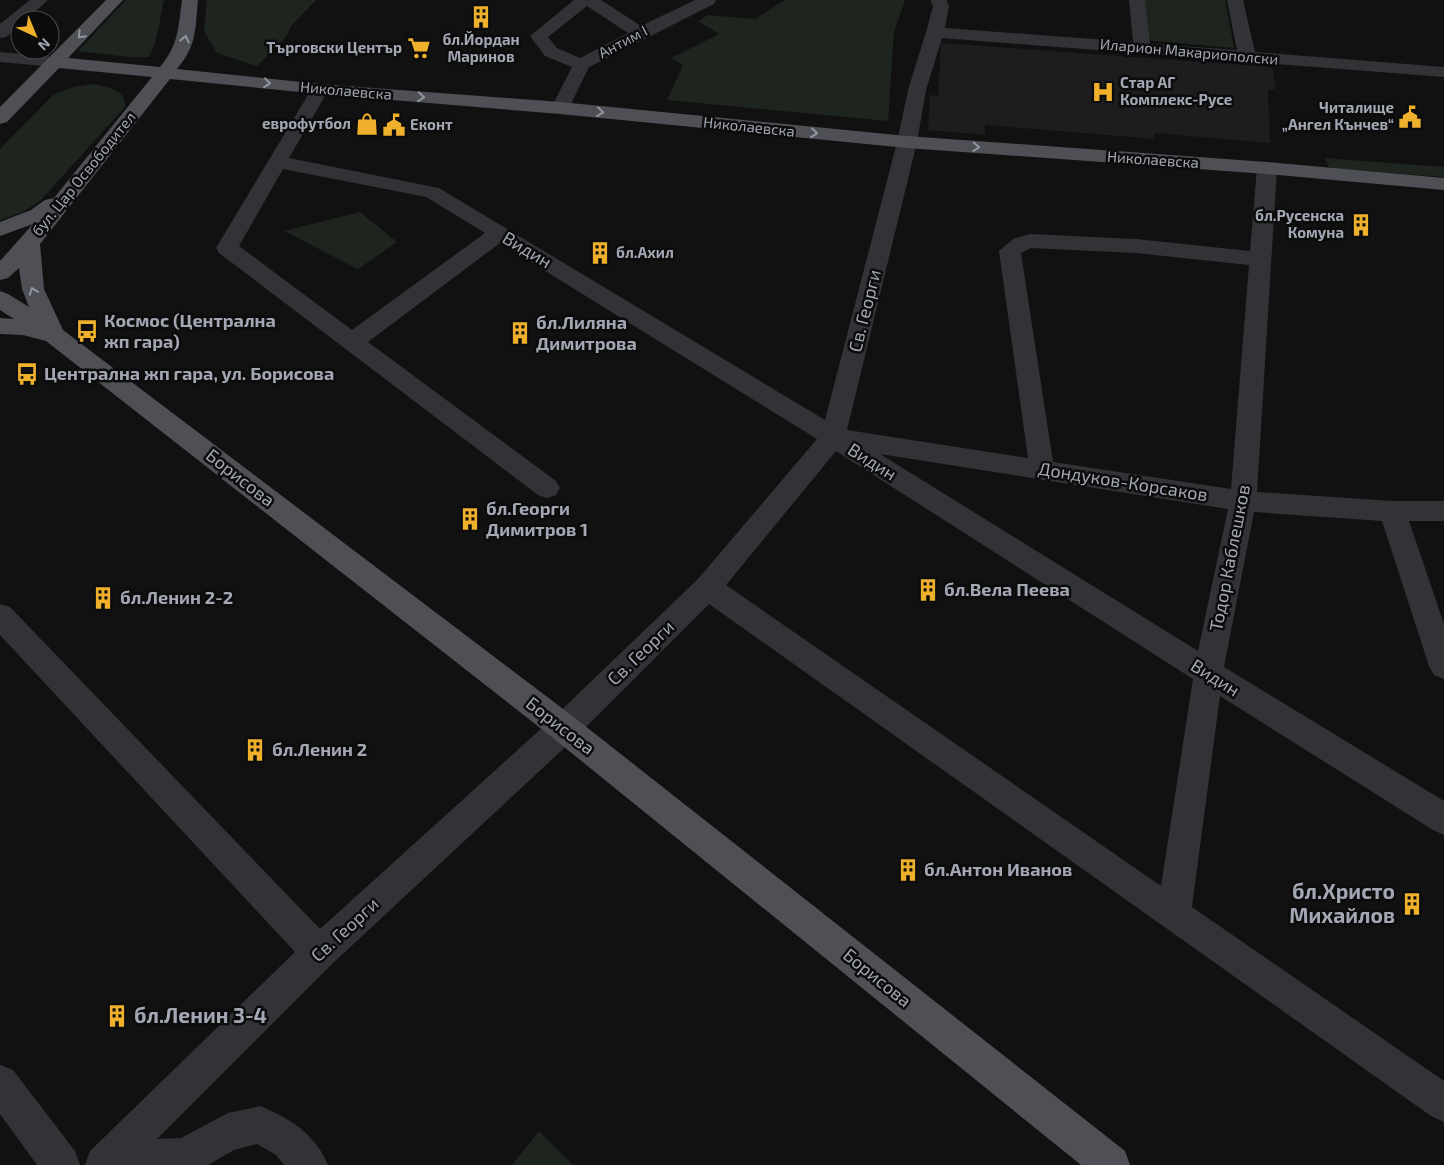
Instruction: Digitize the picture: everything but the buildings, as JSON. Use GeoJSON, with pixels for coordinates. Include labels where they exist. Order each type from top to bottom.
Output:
{"type":"FeatureCollection","features":[{"type":"Feature","properties":{"kind":"main road"},"geometry":{"type":"LineString","coordinates":[[5,112],[115,0]]}},
{"type":"Feature","properties":{"kind":"main road","name":"бул. Цар Освободител"},"geometry":{"type":"LineString","coordinates":[[0,274],[29,242],[181,53],[186,37],[190,0]]}},
{"type":"Feature","properties":{"kind":"main road","name":"Николаевска"},"geometry":{"type":"LineString","coordinates":[[55,62],[320,89],[560,108],[907,142],[1267,168],[1444,184]]}},
{"type":"Feature","properties":{"kind":"main road"},"geometry":{"type":"LineString","coordinates":[[5,112],[42,89],[60,83],[100,76],[129,83],[137,90],[134,113]]}},
{"type":"Feature","properties":{"kind":"main road"},"geometry":{"type":"LineString","coordinates":[[134,113],[173,93],[200,84],[236,80]]}},
{"type":"Feature","properties":{"kind":"main road"},"geometry":{"type":"LineString","coordinates":[[0,229],[38,215],[68,192]]}},
{"type":"Feature","properties":{"kind":"main road"},"geometry":{"type":"LineString","coordinates":[[29,242],[30,283],[38,306],[54,335]]}},
{"type":"Feature","properties":{"kind":"main road","name":"Борисова"},"geometry":{"type":"LineString","coordinates":[[0,299],[54,335],[564,728],[1112,1165]]}},
{"type":"Feature","properties":{"kind":"main road"},"geometry":{"type":"LineString","coordinates":[[0,326],[23,327],[54,335]]}},
{"type":"Feature","properties":{"kind":"street"},"geometry":{"type":"LineString","coordinates":[[0,32],[40,0]]}},
{"type":"Feature","properties":{"kind":"street"},"geometry":{"type":"LineString","coordinates":[[582,64],[559,58],[544,45],[539,36],[584,0]]}},
{"type":"Feature","properties":{"kind":"street"},"geometry":{"type":"LineString","coordinates":[[590,0],[640,33]]}},
{"type":"Feature","properties":{"kind":"street","name":"Антим I"},"geometry":{"type":"LineString","coordinates":[[560,108],[582,64],[640,33],[682,6],[708,0]]}},
{"type":"Feature","properties":{"kind":"street","name":"Св. Георги"},"geometry":{"type":"LineString","coordinates":[[110,1159],[319,953],[564,728],[708,587],[833,438],[907,142],[917,90],[935,32],[941,6],[938,0]]}},
{"type":"Feature","properties":{"kind":"street"},"geometry":{"type":"LineString","coordinates":[[1137,0],[1142,48]]}},
{"type":"Feature","properties":{"kind":"street"},"geometry":{"type":"LineString","coordinates":[[1235,0],[1247,56]]}},
{"type":"Feature","properties":{"kind":"street","name":"Иларион Макариополски"},"geometry":{"type":"LineString","coordinates":[[935,32],[1444,72]]}},
{"type":"Feature","properties":{"kind":"street"},"geometry":{"type":"LineString","coordinates":[[0,57],[55,62]]}},
{"type":"Feature","properties":{"kind":"street"},"geometry":{"type":"LineString","coordinates":[[320,89],[227,248],[547,488]]}},
{"type":"Feature","properties":{"kind":"street","name":"Видин"},"geometry":{"type":"LineString","coordinates":[[278,162],[432,192],[833,438],[1444,819]]}},
{"type":"Feature","properties":{"kind":"street","name":"Тодор Каблешков"},"geometry":{"type":"LineString","coordinates":[[1174,915],[1208,673],[1243,501],[1267,168]]}},
{"type":"Feature","properties":{"kind":"street"},"geometry":{"type":"LineString","coordinates":[[352,342],[499,233]]}},
{"type":"Feature","properties":{"kind":"street"},"geometry":{"type":"LineString","coordinates":[[1042,470],[1010,251],[1030,240],[1136,246],[1261,259]]}},
{"type":"Feature","properties":{"kind":"street","name":"Дондуков-Корсаков"},"geometry":{"type":"LineString","coordinates":[[833,438],[1243,501],[1392,511],[1444,511]]}},
{"type":"Feature","properties":{"kind":"street"},"geometry":{"type":"LineString","coordinates":[[1392,511],[1444,666]]}},
{"type":"Feature","properties":{"kind":"street"},"geometry":{"type":"LineString","coordinates":[[708,587],[760,626],[1444,1103]]}},
{"type":"Feature","properties":{"kind":"street"},"geometry":{"type":"LineString","coordinates":[[0,616],[319,953]]}},
{"type":"Feature","properties":{"kind":"street"},"geometry":{"type":"LineString","coordinates":[[0,1083],[61,1165]]}},
{"type":"Feature","properties":{"kind":"street"},"geometry":{"type":"LineString","coordinates":[[110,1159],[185,1157],[228,1132],[260,1125],[289,1142],[309,1165]]}},
{"type":"Feature","properties":{"kind":"shaded area"},"geometry":{"type":"Polygon","coordinates":[[[126,0],[164,0],[157,37],[149,57],[128,57],[78,51],[126,0]]]}},
{"type":"Feature","properties":{"kind":"shaded area"},"geometry":{"type":"Polygon","coordinates":[[[207,0],[316,0],[291,26],[286,37],[257,66],[217,53],[204,31],[207,0]]]}},
{"type":"Feature","properties":{"kind":"shaded area"},"geometry":{"type":"Polygon","coordinates":[[[785,0],[905,0],[894,32],[888,121],[667,100],[683,65],[671,58],[719,34],[698,21],[708,15],[755,19],[785,0]]]}},
{"type":"Feature","properties":{"kind":"shaded area"},"geometry":{"type":"Polygon","coordinates":[[[1140,0],[1225,0],[1234,48],[1144,40],[1140,0]]]}},
{"type":"Feature","properties":{"kind":"shaded area","name":"Стар АГ Комплекс-Русе"},"geometry":{"type":"Polygon","coordinates":[[[941,43],[1272,67],[1276,89],[1268,89],[1270,143],[1154,133],[1155,139],[985,125],[985,135],[928,130],[930,95],[938,96],[941,43]]]}},
{"type":"Feature","properties":{"kind":"shaded area"},"geometry":{"type":"Polygon","coordinates":[[[93,84],[115,90],[123,97],[125,107],[41,200],[23,212],[0,220],[0,149],[53,95],[73,87],[93,84]]]}},
{"type":"Feature","properties":{"kind":"shaded area"},"geometry":{"type":"Polygon","coordinates":[[[1325,158],[1444,167],[1444,177],[1329,168],[1325,158]]]}},
{"type":"Feature","properties":{"kind":"shaded area"},"geometry":{"type":"Polygon","coordinates":[[[360,212],[397,242],[358,269],[284,231],[360,212]]]}},
{"type":"Feature","properties":{"kind":"shaded area"},"geometry":{"type":"Polygon","coordinates":[[[539,1131],[573,1165],[512,1165],[539,1131]]]}},
{"type":"Feature","properties":{"kind":"place","name":"бл.Йордан Маринов"},"geometry":{"type":"Point","coordinates":[481,17]}},
{"type":"Feature","properties":{"kind":"place","name":"Търговски Център"},"geometry":{"type":"Point","coordinates":[419,48]}},
{"type":"Feature","properties":{"kind":"place","name":"Стар АГ Комплекс-Русе"},"geometry":{"type":"Point","coordinates":[1103,92]}},
{"type":"Feature","properties":{"kind":"place","name":"Читалище „Ангел Кънчев“"},"geometry":{"type":"Point","coordinates":[1410,117]}},
{"type":"Feature","properties":{"kind":"place","name":"еврофутбол"},"geometry":{"type":"Point","coordinates":[367,124]}},
{"type":"Feature","properties":{"kind":"place","name":"Еконт"},"geometry":{"type":"Point","coordinates":[394,125]}},
{"type":"Feature","properties":{"kind":"place","name":"бл.Русенска Комуна"},"geometry":{"type":"Point","coordinates":[1361,225]}},
{"type":"Feature","properties":{"kind":"place","name":"бл.Ахил"},"geometry":{"type":"Point","coordinates":[600,253]}},
{"type":"Feature","properties":{"kind":"place","name":"Космос (Централна жп гара)"},"geometry":{"type":"Point","coordinates":[87,331]}},
{"type":"Feature","properties":{"kind":"place","name":"бл.Лиляна Димитрова"},"geometry":{"type":"Point","coordinates":[520,333]}},
{"type":"Feature","properties":{"kind":"place","name":"Централна жп гара, ул. Борисова"},"geometry":{"type":"Point","coordinates":[27,374]}},
{"type":"Feature","properties":{"kind":"place","name":"бл.Георги Димитров 1"},"geometry":{"type":"Point","coordinates":[470,519]}},
{"type":"Feature","properties":{"kind":"place","name":"бл.Вела Пеева"},"geometry":{"type":"Point","coordinates":[928,590]}},
{"type":"Feature","properties":{"kind":"place","name":"бл.Ленин 2-2"},"geometry":{"type":"Point","coordinates":[103,598]}},
{"type":"Feature","properties":{"kind":"place","name":"бл.Ленин 2"},"geometry":{"type":"Point","coordinates":[255,750]}},
{"type":"Feature","properties":{"kind":"place","name":"бл.Антон Иванов"},"geometry":{"type":"Point","coordinates":[908,870]}},
{"type":"Feature","properties":{"kind":"place","name":"бл.Христо Михайлов"},"geometry":{"type":"Point","coordinates":[1412,904]}},
{"type":"Feature","properties":{"kind":"place","name":"бл.Ленин 3-4"},"geometry":{"type":"Point","coordinates":[117,1016]}}]}
